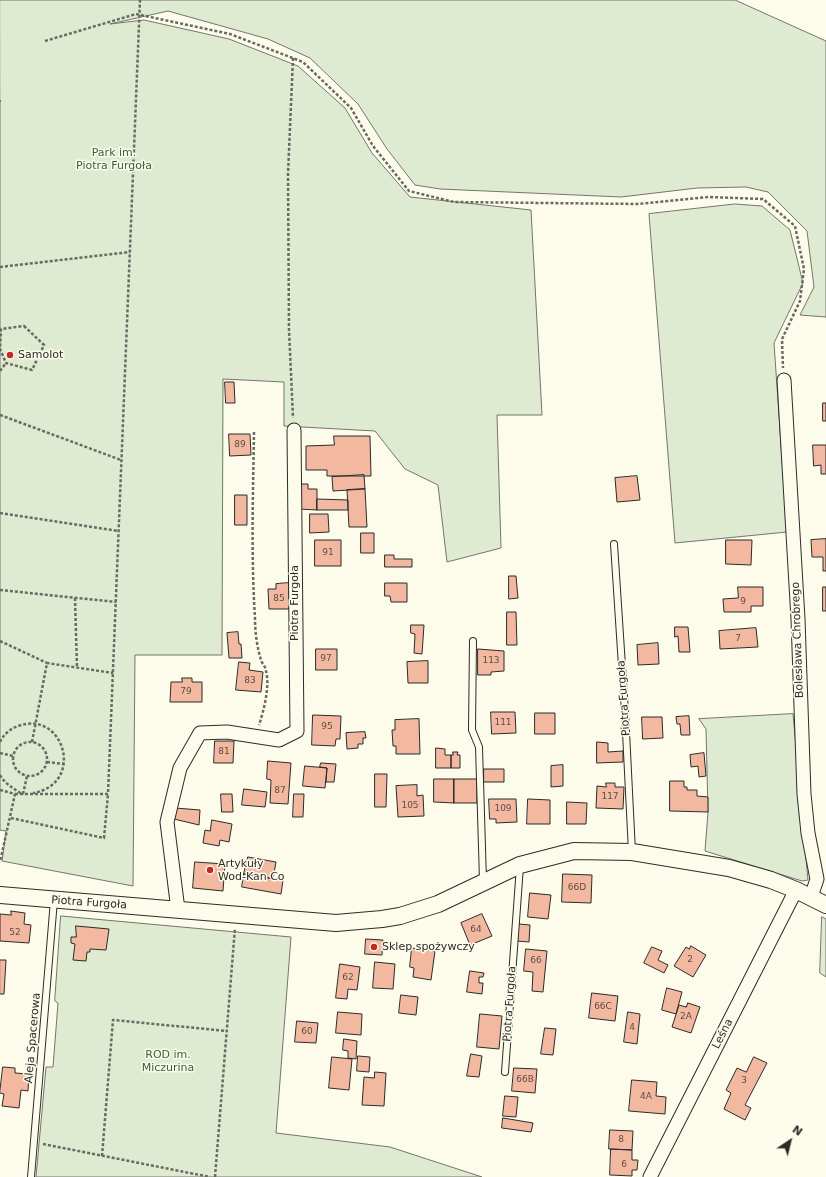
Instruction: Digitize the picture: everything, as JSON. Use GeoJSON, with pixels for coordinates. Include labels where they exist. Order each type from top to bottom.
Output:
{"type":"FeatureCollection","features":[{"type":"Feature","properties":{"kind":"street","name":"Bolesława Chrobrego"},"geometry":{"type":"LineString","coordinates":[[784,380],[798,619],[804,794],[808,833],[817,879],[804,894]]}},
{"type":"Feature","properties":{"kind":"street","name":"Piotra Furgoła"},"geometry":{"type":"LineString","coordinates":[[178,910],[167,822],[180,768],[200,734],[227,732],[279,740],[297,731],[294,430]]}},
{"type":"Feature","properties":{"kind":"street","name":"Piotra Furgoła"},"geometry":{"type":"LineString","coordinates":[[0,896],[336,924],[400,916],[438,904],[520,865],[574,851],[632,852],[730,868],[771,880],[826,905]]}},
{"type":"Feature","properties":{"kind":"street","name":"Leśna"},"geometry":{"type":"LineString","coordinates":[[650,1177],[804,894]]}},
{"type":"Feature","properties":{"kind":"lane","name":"Piotra Furgoła"},"geometry":{"type":"LineString","coordinates":[[614,544],[632,852]]}},
{"type":"Feature","properties":{"kind":"lane"},"geometry":{"type":"LineString","coordinates":[[473,641],[472,730],[479,747],[483,883]]}},
{"type":"Feature","properties":{"kind":"lane","name":"Piotra Furgoła"},"geometry":{"type":"LineString","coordinates":[[505,1072],[520,865]]}},
{"type":"Feature","properties":{"kind":"lane","name":"Aleja Spacerowa"},"geometry":{"type":"LineString","coordinates":[[31,1177],[54,900]]}},
{"type":"Feature","properties":{"kind":"path"},"geometry":{"type":"LineString","coordinates":[[11,818],[104,838],[108,794],[140,0]]}},
{"type":"Feature","properties":{"kind":"path"},"geometry":{"type":"LineString","coordinates":[[45,41],[140,14],[230,34],[293,58],[303,62],[351,108],[373,146],[409,191],[454,202],[637,204],[709,197],[764,199],[795,226],[804,269],[800,301],[782,339],[784,380]]}},
{"type":"Feature","properties":{"kind":"path"},"geometry":{"type":"LineString","coordinates":[[293,58],[288,174],[289,329],[294,430]]}},
{"type":"Feature","properties":{"kind":"path"},"geometry":{"type":"LineString","coordinates":[[0,267],[130,252]]}},
{"type":"Feature","properties":{"kind":"path"},"geometry":{"type":"LineString","coordinates":[[24,326],[44,344],[32,370],[6,363],[0,349],[1,329],[24,326]]}},
{"type":"Feature","properties":{"kind":"path"},"geometry":{"type":"LineString","coordinates":[[0,371],[6,363]]}},
{"type":"Feature","properties":{"kind":"path"},"geometry":{"type":"LineString","coordinates":[[0,415],[121,460]]}},
{"type":"Feature","properties":{"kind":"path"},"geometry":{"type":"LineString","coordinates":[[254,432],[254,619],[261,661],[266,670],[267,684],[264,712],[256,736]]}},
{"type":"Feature","properties":{"kind":"path"},"geometry":{"type":"LineString","coordinates":[[0,513],[118,531]]}},
{"type":"Feature","properties":{"kind":"path"},"geometry":{"type":"LineString","coordinates":[[0,590],[116,602]]}},
{"type":"Feature","properties":{"kind":"path"},"geometry":{"type":"LineString","coordinates":[[75,598],[77,668]]}},
{"type":"Feature","properties":{"kind":"path"},"geometry":{"type":"LineString","coordinates":[[0,641],[47,663],[113,673]]}},
{"type":"Feature","properties":{"kind":"path"},"geometry":{"type":"LineString","coordinates":[[32,742],[47,663]]}},
{"type":"Feature","properties":{"kind":"path"},"geometry":{"type":"LineString","coordinates":[[0,742],[3,736],[12,728],[24,724],[36,724],[46,727],[55,734],[65,753],[61,774],[55,783],[46,790],[23,794],[4,781],[0,775]]}},
{"type":"Feature","properties":{"kind":"path"},"geometry":{"type":"LineString","coordinates":[[32,742],[42,747],[47,756],[47,762],[42,772],[32,776],[27,776],[17,770],[14,765],[13,756],[16,748],[21,744],[32,742]]}},
{"type":"Feature","properties":{"kind":"path"},"geometry":{"type":"LineString","coordinates":[[0,753],[13,756]]}},
{"type":"Feature","properties":{"kind":"path"},"geometry":{"type":"LineString","coordinates":[[47,762],[64,764]]}},
{"type":"Feature","properties":{"kind":"path"},"geometry":{"type":"LineString","coordinates":[[23,794],[27,776]]}},
{"type":"Feature","properties":{"kind":"path"},"geometry":{"type":"LineString","coordinates":[[0,790],[15,794],[108,794]]}},
{"type":"Feature","properties":{"kind":"path"},"geometry":{"type":"LineString","coordinates":[[0,862],[11,818],[15,794]]}},
{"type":"Feature","properties":{"kind":"path"},"geometry":{"type":"LineString","coordinates":[[215,1177],[236,916]]}},
{"type":"Feature","properties":{"kind":"path"},"geometry":{"type":"LineString","coordinates":[[102,1156],[113,1020],[227,1031]]}},
{"type":"Feature","properties":{"kind":"path"},"geometry":{"type":"LineString","coordinates":[[34,1143],[210,1177]]}},
{"type":"Feature","properties":{"kind":"green space","name":"Park im. Piotra Furgoła"},"geometry":{"type":"Polygon","coordinates":[[[0,0],[735,0],[826,41],[826,317],[800,315],[814,287],[807,231],[768,192],[746,187],[697,188],[621,197],[440,189],[415,185],[387,149],[358,104],[310,58],[268,39],[168,11],[110,24],[144,20],[229,39],[298,66],[345,108],[372,153],[410,197],[531,210],[542,415],[497,415],[501,548],[447,562],[438,485],[405,469],[375,431],[284,426],[284,382],[223,379],[222,655],[135,655],[133,886],[2,861],[6,831],[0,830],[0,0]]]}},
{"type":"Feature","properties":{"kind":"green space"},"geometry":{"type":"Polygon","coordinates":[[[735,204],[762,206],[790,230],[803,283],[774,343],[787,532],[675,543],[649,214],[735,204]]]}},
{"type":"Feature","properties":{"kind":"green space"},"geometry":{"type":"Polygon","coordinates":[[[793,714],[808,880],[802,881],[705,851],[708,812],[706,729],[699,719],[793,714]]]}},
{"type":"Feature","properties":{"kind":"green space","name":"ROD im. Miczurina"},"geometry":{"type":"Polygon","coordinates":[[[61,916],[291,937],[276,1133],[390,1147],[482,1177],[36,1177],[46,1067],[53,1067],[58,1003],[55,1001],[61,916]]]}},
{"type":"Feature","properties":{"kind":"green space"},"geometry":{"type":"Polygon","coordinates":[[[822,917],[826,919],[826,977],[820,973],[822,917]]]}},
{"type":"Feature","properties":{"kind":"building"},"geometry":{"type":"Polygon","coordinates":[[[225,382],[234,382],[235,403],[226,403],[225,382]]]}},
{"type":"Feature","properties":{"kind":"building"},"geometry":{"type":"Polygon","coordinates":[[[823,403],[826,403],[826,421],[823,421],[823,403]]]}},
{"type":"Feature","properties":{"kind":"building"},"geometry":{"type":"Polygon","coordinates":[[[229,434],[250,434],[251,455],[230,456],[229,434]]]}},
{"type":"Feature","properties":{"kind":"building"},"geometry":{"type":"Polygon","coordinates":[[[334,436],[370,436],[371,476],[327,476],[327,470],[306,470],[306,446],[334,445],[334,436]]]}},
{"type":"Feature","properties":{"kind":"building"},"geometry":{"type":"Polygon","coordinates":[[[813,445],[826,445],[826,474],[821,474],[821,465],[814,466],[813,445]]]}},
{"type":"Feature","properties":{"kind":"building"},"geometry":{"type":"Polygon","coordinates":[[[364,475],[365,489],[333,491],[332,477],[364,475]]]}},
{"type":"Feature","properties":{"kind":"building"},"geometry":{"type":"Polygon","coordinates":[[[637,476],[640,500],[617,502],[615,478],[637,476]]]}},
{"type":"Feature","properties":{"kind":"building"},"geometry":{"type":"Polygon","coordinates":[[[300,484],[308,484],[308,489],[317,489],[317,510],[299,509],[300,484]]]}},
{"type":"Feature","properties":{"kind":"building"},"geometry":{"type":"Polygon","coordinates":[[[365,489],[367,527],[349,527],[347,490],[365,489]]]}},
{"type":"Feature","properties":{"kind":"building"},"geometry":{"type":"Polygon","coordinates":[[[235,495],[247,495],[247,525],[235,525],[235,495]]]}},
{"type":"Feature","properties":{"kind":"building"},"geometry":{"type":"Polygon","coordinates":[[[317,499],[348,500],[348,510],[317,510],[317,499]]]}},
{"type":"Feature","properties":{"kind":"building"},"geometry":{"type":"Polygon","coordinates":[[[310,514],[328,514],[329,532],[310,533],[310,514]]]}},
{"type":"Feature","properties":{"kind":"building"},"geometry":{"type":"Polygon","coordinates":[[[361,533],[374,533],[374,553],[361,553],[361,533]]]}},
{"type":"Feature","properties":{"kind":"building"},"geometry":{"type":"Polygon","coordinates":[[[826,539],[826,571],[823,571],[823,557],[812,557],[811,540],[826,539]]]}},
{"type":"Feature","properties":{"kind":"building"},"geometry":{"type":"Polygon","coordinates":[[[315,540],[341,540],[341,566],[315,566],[315,540]]]}},
{"type":"Feature","properties":{"kind":"building"},"geometry":{"type":"Polygon","coordinates":[[[726,540],[752,540],[751,565],[726,564],[726,540]]]}},
{"type":"Feature","properties":{"kind":"building"},"geometry":{"type":"Polygon","coordinates":[[[385,555],[394,555],[394,559],[412,559],[412,567],[385,567],[385,555]]]}},
{"type":"Feature","properties":{"kind":"building"},"geometry":{"type":"Polygon","coordinates":[[[509,576],[516,576],[518,598],[509,599],[509,576]]]}},
{"type":"Feature","properties":{"kind":"building"},"geometry":{"type":"Polygon","coordinates":[[[289,583],[290,609],[269,609],[268,589],[276,589],[276,584],[289,583]]]}},
{"type":"Feature","properties":{"kind":"building"},"geometry":{"type":"Polygon","coordinates":[[[385,583],[407,583],[407,602],[391,602],[390,596],[385,596],[385,583]]]}},
{"type":"Feature","properties":{"kind":"building"},"geometry":{"type":"Polygon","coordinates":[[[738,587],[763,587],[763,606],[751,606],[751,612],[724,612],[723,599],[738,598],[738,587]]]}},
{"type":"Feature","properties":{"kind":"building"},"geometry":{"type":"Polygon","coordinates":[[[823,587],[826,587],[826,611],[823,611],[823,587]]]}},
{"type":"Feature","properties":{"kind":"building"},"geometry":{"type":"Polygon","coordinates":[[[507,612],[516,612],[517,645],[507,645],[507,612]]]}},
{"type":"Feature","properties":{"kind":"building"},"geometry":{"type":"Polygon","coordinates":[[[411,625],[424,625],[422,654],[414,653],[415,634],[411,633],[411,625]]]}},
{"type":"Feature","properties":{"kind":"building"},"geometry":{"type":"Polygon","coordinates":[[[675,627],[688,627],[690,652],[679,652],[678,636],[675,637],[675,627]]]}},
{"type":"Feature","properties":{"kind":"building"},"geometry":{"type":"Polygon","coordinates":[[[756,628],[758,647],[720,649],[719,631],[756,628]]]}},
{"type":"Feature","properties":{"kind":"building"},"geometry":{"type":"Polygon","coordinates":[[[238,632],[242,658],[229,658],[227,633],[238,632]]]}},
{"type":"Feature","properties":{"kind":"building"},"geometry":{"type":"Polygon","coordinates":[[[658,643],[659,664],[638,665],[637,645],[658,643]]]}},
{"type":"Feature","properties":{"kind":"building"},"geometry":{"type":"Polygon","coordinates":[[[316,649],[337,649],[337,670],[316,670],[316,649]]]}},
{"type":"Feature","properties":{"kind":"building"},"geometry":{"type":"Polygon","coordinates":[[[478,649],[504,651],[504,671],[491,672],[491,675],[478,675],[478,649]]]}},
{"type":"Feature","properties":{"kind":"building"},"geometry":{"type":"Polygon","coordinates":[[[428,661],[428,683],[408,683],[407,662],[428,661]]]}},
{"type":"Feature","properties":{"kind":"building"},"geometry":{"type":"Polygon","coordinates":[[[239,662],[250,663],[249,670],[263,672],[261,692],[236,690],[239,662]]]}},
{"type":"Feature","properties":{"kind":"building"},"geometry":{"type":"Polygon","coordinates":[[[182,678],[192,678],[192,682],[202,682],[202,702],[170,702],[171,682],[182,682],[182,678]]]}},
{"type":"Feature","properties":{"kind":"building"},"geometry":{"type":"Polygon","coordinates":[[[491,712],[515,712],[516,733],[492,734],[491,712]]]}},
{"type":"Feature","properties":{"kind":"building"},"geometry":{"type":"Polygon","coordinates":[[[535,713],[555,713],[555,734],[535,734],[535,713]]]}},
{"type":"Feature","properties":{"kind":"building"},"geometry":{"type":"Polygon","coordinates":[[[313,715],[341,716],[340,739],[336,739],[335,746],[312,745],[313,715]]]}},
{"type":"Feature","properties":{"kind":"building"},"geometry":{"type":"Polygon","coordinates":[[[689,716],[690,735],[681,735],[680,724],[677,724],[676,717],[689,716]]]}},
{"type":"Feature","properties":{"kind":"building"},"geometry":{"type":"Polygon","coordinates":[[[642,717],[662,717],[663,738],[643,739],[642,717]]]}},
{"type":"Feature","properties":{"kind":"building"},"geometry":{"type":"Polygon","coordinates":[[[419,719],[420,754],[396,754],[396,746],[393,746],[392,730],[395,730],[395,720],[419,719]]]}},
{"type":"Feature","properties":{"kind":"building"},"geometry":{"type":"Polygon","coordinates":[[[365,732],[366,738],[363,738],[363,744],[358,744],[358,748],[347,749],[346,733],[365,732]]]}},
{"type":"Feature","properties":{"kind":"building"},"geometry":{"type":"Polygon","coordinates":[[[215,741],[234,741],[233,763],[214,763],[215,741]]]}},
{"type":"Feature","properties":{"kind":"building"},"geometry":{"type":"Polygon","coordinates":[[[597,742],[608,743],[608,752],[623,751],[623,762],[597,763],[597,742]]]}},
{"type":"Feature","properties":{"kind":"building"},"geometry":{"type":"Polygon","coordinates":[[[436,748],[445,749],[445,755],[451,755],[451,768],[436,768],[436,748]]]}},
{"type":"Feature","properties":{"kind":"building"},"geometry":{"type":"Polygon","coordinates":[[[453,752],[458,752],[457,755],[460,755],[460,768],[451,768],[451,755],[453,755],[453,752]]]}},
{"type":"Feature","properties":{"kind":"building"},"geometry":{"type":"Polygon","coordinates":[[[704,753],[706,776],[699,777],[698,766],[691,767],[690,755],[704,753]]]}},
{"type":"Feature","properties":{"kind":"building"},"geometry":{"type":"Polygon","coordinates":[[[268,761],[291,763],[288,804],[270,803],[271,780],[267,779],[268,761]]]}},
{"type":"Feature","properties":{"kind":"building"},"geometry":{"type":"Polygon","coordinates":[[[321,763],[336,764],[334,782],[326,782],[327,768],[320,767],[321,763]]]}},
{"type":"Feature","properties":{"kind":"building"},"geometry":{"type":"Polygon","coordinates":[[[563,765],[563,786],[551,787],[551,766],[563,765]]]}},
{"type":"Feature","properties":{"kind":"building"},"geometry":{"type":"Polygon","coordinates":[[[305,766],[327,768],[325,788],[303,786],[305,766]]]}},
{"type":"Feature","properties":{"kind":"building"},"geometry":{"type":"Polygon","coordinates":[[[484,769],[504,769],[504,782],[484,782],[484,769]]]}},
{"type":"Feature","properties":{"kind":"building"},"geometry":{"type":"Polygon","coordinates":[[[375,774],[387,774],[386,807],[375,807],[375,774]]]}},
{"type":"Feature","properties":{"kind":"building"},"geometry":{"type":"Polygon","coordinates":[[[434,779],[454,779],[454,803],[434,802],[434,779]]]}},
{"type":"Feature","properties":{"kind":"building"},"geometry":{"type":"Polygon","coordinates":[[[454,779],[477,779],[477,803],[454,803],[454,779]]]}},
{"type":"Feature","properties":{"kind":"building"},"geometry":{"type":"Polygon","coordinates":[[[670,781],[684,781],[684,787],[687,787],[687,790],[697,790],[697,796],[708,797],[708,812],[670,811],[670,781]]]}},
{"type":"Feature","properties":{"kind":"building"},"geometry":{"type":"Polygon","coordinates":[[[606,783],[615,783],[615,787],[624,787],[623,809],[596,808],[597,786],[606,787],[606,783]]]}},
{"type":"Feature","properties":{"kind":"building"},"geometry":{"type":"Polygon","coordinates":[[[417,785],[417,796],[423,795],[424,816],[398,817],[396,786],[417,785]]]}},
{"type":"Feature","properties":{"kind":"building"},"geometry":{"type":"Polygon","coordinates":[[[244,789],[267,792],[265,807],[242,805],[244,789]]]}},
{"type":"Feature","properties":{"kind":"building"},"geometry":{"type":"Polygon","coordinates":[[[221,794],[232,794],[233,812],[222,812],[221,794]]]}},
{"type":"Feature","properties":{"kind":"building"},"geometry":{"type":"Polygon","coordinates":[[[294,794],[304,794],[303,817],[293,817],[294,794]]]}},
{"type":"Feature","properties":{"kind":"building"},"geometry":{"type":"Polygon","coordinates":[[[489,799],[516,799],[517,822],[496,823],[496,819],[490,819],[489,799]]]}},
{"type":"Feature","properties":{"kind":"building"},"geometry":{"type":"Polygon","coordinates":[[[528,799],[550,800],[550,824],[527,824],[528,799]]]}},
{"type":"Feature","properties":{"kind":"building"},"geometry":{"type":"Polygon","coordinates":[[[567,802],[587,803],[586,824],[567,824],[567,802]]]}},
{"type":"Feature","properties":{"kind":"building"},"geometry":{"type":"Polygon","coordinates":[[[175,808],[200,810],[199,825],[174,819],[175,808]]]}},
{"type":"Feature","properties":{"kind":"building"},"geometry":{"type":"Polygon","coordinates":[[[212,820],[232,824],[229,842],[220,840],[219,846],[203,843],[205,830],[210,831],[212,820]]]}},
{"type":"Feature","properties":{"kind":"building"},"geometry":{"type":"Polygon","coordinates":[[[248,857],[276,862],[273,879],[244,874],[248,857]]]}},
{"type":"Feature","properties":{"kind":"building","name":"Artykuły Wod-Kan Co"},"geometry":{"type":"Polygon","coordinates":[[[195,862],[225,864],[223,891],[193,888],[195,862]]]}},
{"type":"Feature","properties":{"kind":"building"},"geometry":{"type":"Polygon","coordinates":[[[244,874],[283,880],[281,894],[242,887],[244,874]]]}},
{"type":"Feature","properties":{"kind":"building"},"geometry":{"type":"Polygon","coordinates":[[[563,874],[592,875],[591,903],[562,902],[563,874]]]}},
{"type":"Feature","properties":{"kind":"building"},"geometry":{"type":"Polygon","coordinates":[[[530,893],[551,895],[548,919],[528,917],[530,893]]]}},
{"type":"Feature","properties":{"kind":"building"},"geometry":{"type":"Polygon","coordinates":[[[11,911],[25,913],[24,924],[31,925],[29,943],[0,941],[0,914],[11,915],[11,911]]]}},
{"type":"Feature","properties":{"kind":"building"},"geometry":{"type":"Polygon","coordinates":[[[482,914],[492,936],[470,945],[461,923],[482,914]]]}},
{"type":"Feature","properties":{"kind":"building"},"geometry":{"type":"Polygon","coordinates":[[[519,924],[530,925],[529,942],[517,941],[519,924]]]}},
{"type":"Feature","properties":{"kind":"building"},"geometry":{"type":"Polygon","coordinates":[[[76,926],[109,929],[106,950],[90,949],[90,952],[87,952],[86,961],[73,960],[75,944],[71,943],[71,937],[76,937],[76,926]]]}},
{"type":"Feature","properties":{"kind":"building","name":"Sklep spożywczy"},"geometry":{"type":"Polygon","coordinates":[[[366,939],[383,940],[382,955],[365,954],[366,939]]]}},
{"type":"Feature","properties":{"kind":"building"},"geometry":{"type":"Polygon","coordinates":[[[691,946],[706,955],[693,977],[674,966],[686,947],[689,949],[691,946]]]}},
{"type":"Feature","properties":{"kind":"building"},"geometry":{"type":"Polygon","coordinates":[[[652,947],[662,951],[658,960],[668,965],[664,973],[644,963],[652,947]]]}},
{"type":"Feature","properties":{"kind":"building"},"geometry":{"type":"Polygon","coordinates":[[[412,948],[435,951],[431,980],[413,977],[414,968],[410,967],[412,948]]]}},
{"type":"Feature","properties":{"kind":"building"},"geometry":{"type":"Polygon","coordinates":[[[526,949],[547,951],[543,992],[532,991],[533,972],[524,971],[526,949]]]}},
{"type":"Feature","properties":{"kind":"building"},"geometry":{"type":"Polygon","coordinates":[[[0,960],[6,960],[4,994],[0,994],[0,960]]]}},
{"type":"Feature","properties":{"kind":"building"},"geometry":{"type":"Polygon","coordinates":[[[375,962],[395,964],[393,989],[373,988],[375,962]]]}},
{"type":"Feature","properties":{"kind":"building"},"geometry":{"type":"Polygon","coordinates":[[[340,964],[360,967],[357,990],[348,989],[347,999],[336,998],[340,964]]]}},
{"type":"Feature","properties":{"kind":"building"},"geometry":{"type":"Polygon","coordinates":[[[470,971],[484,973],[483,977],[479,977],[479,983],[483,983],[482,994],[467,992],[470,971]]]}},
{"type":"Feature","properties":{"kind":"building"},"geometry":{"type":"Polygon","coordinates":[[[667,988],[682,992],[676,1014],[662,1010],[667,988]]]}},
{"type":"Feature","properties":{"kind":"building"},"geometry":{"type":"Polygon","coordinates":[[[592,993],[618,996],[615,1021],[589,1018],[592,993]]]}},
{"type":"Feature","properties":{"kind":"building"},"geometry":{"type":"Polygon","coordinates":[[[401,995],[418,997],[416,1015],[399,1013],[401,995]]]}},
{"type":"Feature","properties":{"kind":"building"},"geometry":{"type":"Polygon","coordinates":[[[688,1003],[700,1007],[691,1033],[672,1027],[679,1005],[686,1007],[688,1003]]]}},
{"type":"Feature","properties":{"kind":"building"},"geometry":{"type":"Polygon","coordinates":[[[338,1012],[362,1014],[361,1035],[336,1033],[338,1012]]]}},
{"type":"Feature","properties":{"kind":"building"},"geometry":{"type":"Polygon","coordinates":[[[628,1012],[640,1014],[637,1044],[624,1042],[628,1012]]]}},
{"type":"Feature","properties":{"kind":"building"},"geometry":{"type":"Polygon","coordinates":[[[480,1014],[502,1016],[499,1049],[477,1047],[480,1014]]]}},
{"type":"Feature","properties":{"kind":"building"},"geometry":{"type":"Polygon","coordinates":[[[297,1021],[318,1023],[316,1043],[295,1042],[297,1021]]]}},
{"type":"Feature","properties":{"kind":"building"},"geometry":{"type":"Polygon","coordinates":[[[545,1028],[556,1029],[553,1055],[541,1054],[545,1028]]]}},
{"type":"Feature","properties":{"kind":"building"},"geometry":{"type":"Polygon","coordinates":[[[344,1039],[357,1041],[356,1059],[348,1058],[348,1051],[343,1050],[344,1039]]]}},
{"type":"Feature","properties":{"kind":"building"},"geometry":{"type":"Polygon","coordinates":[[[471,1054],[482,1056],[479,1077],[467,1076],[471,1054]]]}},
{"type":"Feature","properties":{"kind":"building"},"geometry":{"type":"Polygon","coordinates":[[[358,1056],[370,1057],[369,1072],[357,1071],[358,1056]]]}},
{"type":"Feature","properties":{"kind":"building"},"geometry":{"type":"Polygon","coordinates":[[[332,1057],[352,1059],[349,1090],[329,1088],[332,1057]]]}},
{"type":"Feature","properties":{"kind":"building"},"geometry":{"type":"Polygon","coordinates":[[[754,1057],[767,1063],[745,1105],[751,1108],[745,1120],[724,1109],[731,1093],[726,1090],[737,1068],[746,1072],[754,1057]]]}},
{"type":"Feature","properties":{"kind":"building"},"geometry":{"type":"Polygon","coordinates":[[[3,1067],[15,1068],[15,1073],[29,1074],[28,1091],[21,1090],[19,1108],[2,1106],[4,1094],[0,1093],[3,1067]]]}},
{"type":"Feature","properties":{"kind":"building"},"geometry":{"type":"Polygon","coordinates":[[[514,1068],[537,1069],[535,1093],[512,1091],[514,1068]]]}},
{"type":"Feature","properties":{"kind":"building"},"geometry":{"type":"Polygon","coordinates":[[[375,1072],[386,1073],[384,1106],[362,1105],[364,1077],[374,1078],[375,1072]]]}},
{"type":"Feature","properties":{"kind":"building"},"geometry":{"type":"Polygon","coordinates":[[[632,1080],[657,1082],[656,1096],[666,1097],[665,1114],[629,1111],[632,1080]]]}},
{"type":"Feature","properties":{"kind":"building"},"geometry":{"type":"Polygon","coordinates":[[[505,1096],[518,1097],[516,1117],[503,1116],[505,1096]]]}},
{"type":"Feature","properties":{"kind":"building"},"geometry":{"type":"Polygon","coordinates":[[[503,1118],[533,1123],[531,1132],[502,1128],[503,1118]]]}},
{"type":"Feature","properties":{"kind":"building"},"geometry":{"type":"Polygon","coordinates":[[[610,1130],[633,1131],[632,1150],[609,1149],[610,1130]]]}},
{"type":"Feature","properties":{"kind":"building"},"geometry":{"type":"Polygon","coordinates":[[[611,1149],[632,1150],[632,1160],[638,1160],[637,1170],[632,1170],[632,1176],[610,1175],[611,1149]]]}},
{"type":"Feature","properties":{"kind":"place","name":"Samolot"},"geometry":{"type":"Point","coordinates":[10,355]}},
{"type":"Feature","properties":{"kind":"place","name":"Artykuły Wod-Kan Co"},"geometry":{"type":"Point","coordinates":[210,870]}},
{"type":"Feature","properties":{"kind":"place","name":"Sklep spożywczy"},"geometry":{"type":"Point","coordinates":[374,947]}}]}
